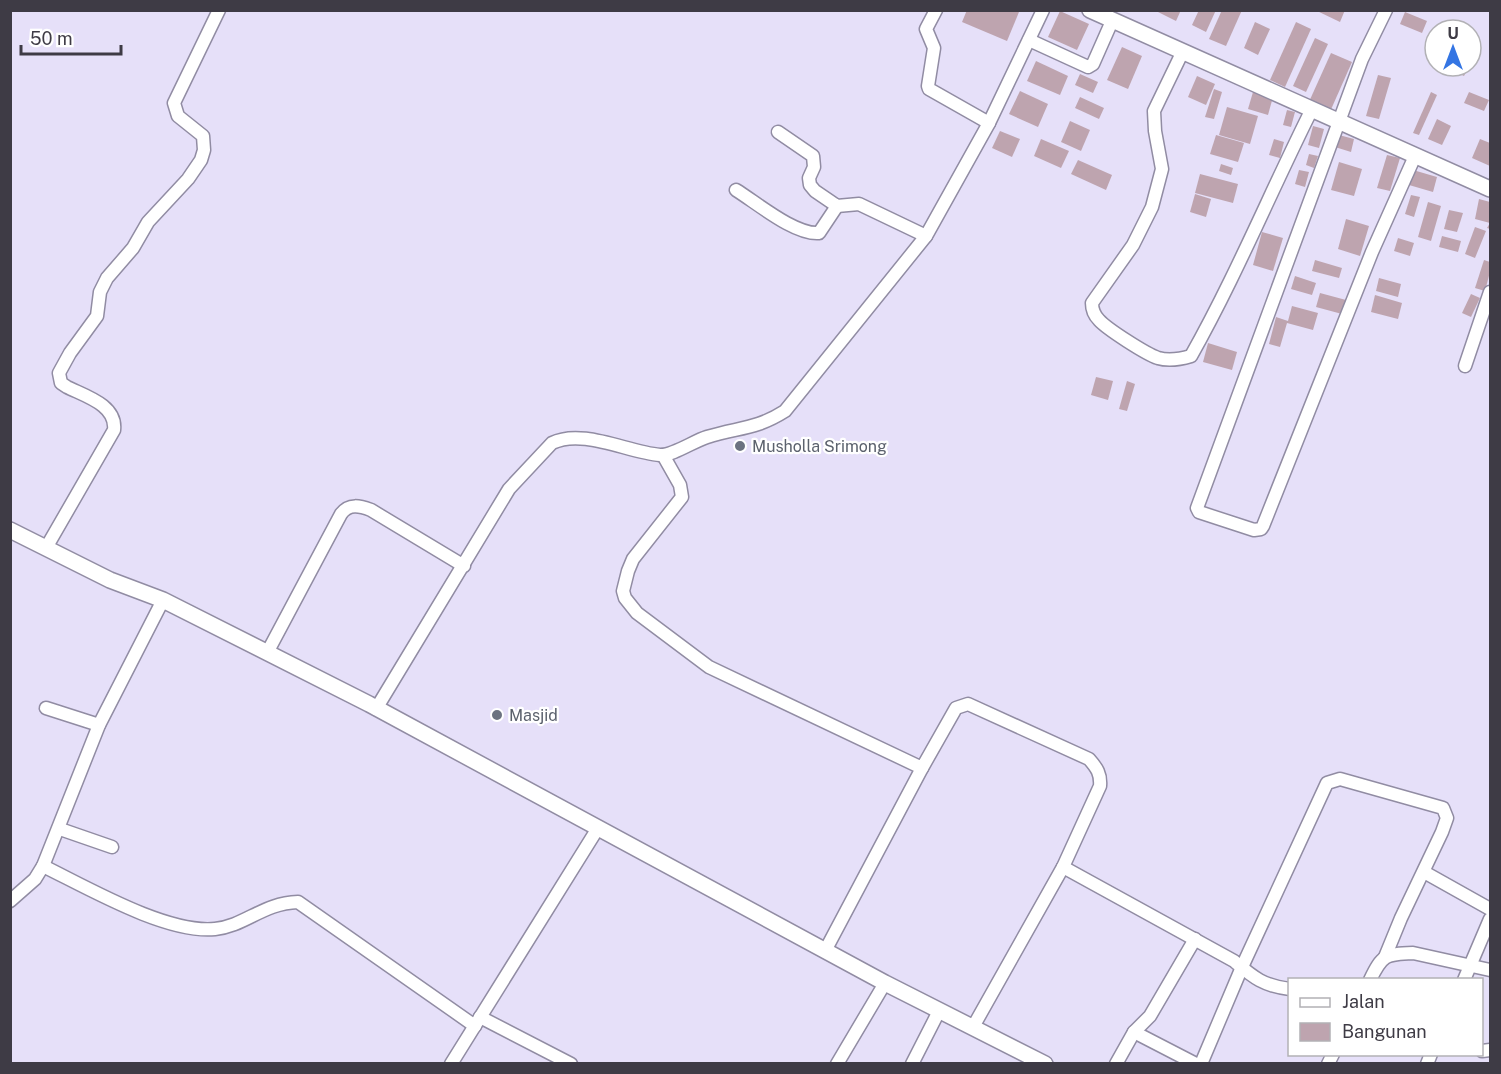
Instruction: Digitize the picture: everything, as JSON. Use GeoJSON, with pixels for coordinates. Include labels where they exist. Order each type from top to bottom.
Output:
{"type":"FeatureCollection","features":[{"type":"Feature","properties":{"kind":"street"},"geometry":{"type":"LineString","coordinates":[[46,549],[115,425],[112,415],[104,406],[61,383],[59,373],[70,353],[98,316],[100,292],[107,279],[133,248],[148,222],[188,179],[201,160],[204,150],[203,136],[178,116],[174,102],[219,10]]}},
{"type":"Feature","properties":{"kind":"street"},"geometry":{"type":"LineString","coordinates":[[936,10],[926,29],[934,48],[929,89],[988,123]]}},
{"type":"Feature","properties":{"kind":"street"},"geometry":{"type":"LineString","coordinates":[[376,709],[509,489],[552,443],[560,439],[578,438],[663,455],[707,437],[767,422],[785,411],[926,236],[988,123],[1043,10]]}},
{"type":"Feature","properties":{"kind":"street"},"geometry":{"type":"LineString","coordinates":[[1090,10],[1311,111],[1491,189]]}},
{"type":"Feature","properties":{"kind":"street"},"geometry":{"type":"LineString","coordinates":[[1386,10],[1362,59],[1197,508],[1200,512],[1254,530],[1263,526],[1372,252],[1415,156]]}},
{"type":"Feature","properties":{"kind":"street"},"geometry":{"type":"LineString","coordinates":[[1029,40],[1088,67],[1093,64],[1112,21]]}},
{"type":"Feature","properties":{"kind":"street"},"geometry":{"type":"LineString","coordinates":[[1182,53],[1154,111],[1162,169],[1152,207],[1133,245],[1092,303],[1092,309],[1099,320],[1115,333],[1158,358],[1183,359],[1191,356],[1240,264],[1257,222],[1311,111]]}},
{"type":"Feature","properties":{"kind":"street"},"geometry":{"type":"LineString","coordinates":[[778,132],[813,156],[814,167],[809,178],[814,191],[837,206],[859,204],[926,236]]}},
{"type":"Feature","properties":{"kind":"street"},"geometry":{"type":"LineString","coordinates":[[736,190],[798,229],[813,233],[819,233],[837,206]]}},
{"type":"Feature","properties":{"kind":"street"},"geometry":{"type":"LineString","coordinates":[[1465,366],[1491,292]]}},
{"type":"Feature","properties":{"kind":"street"},"geometry":{"type":"LineString","coordinates":[[663,455],[680,485],[682,497],[633,559],[628,571],[623,591],[625,598],[637,613],[709,667],[922,768]]}},
{"type":"Feature","properties":{"kind":"street"},"geometry":{"type":"LineString","coordinates":[[267,652],[341,514],[349,507],[360,506],[371,510],[464,566]]}},
{"type":"Feature","properties":{"kind":"street"},"geometry":{"type":"LineString","coordinates":[[10,530],[110,580],[163,600],[267,652],[885,983],[1045,1064]]}},
{"type":"Feature","properties":{"kind":"street"},"geometry":{"type":"LineString","coordinates":[[10,901],[35,879],[43,866],[60,829],[76,780],[99,725],[163,600]]}},
{"type":"Feature","properties":{"kind":"street"},"geometry":{"type":"LineString","coordinates":[[825,951],[956,708],[963,704],[972,706],[1089,759],[1101,777],[1100,786],[1063,867],[973,1027]]}},
{"type":"Feature","properties":{"kind":"street"},"geometry":{"type":"LineString","coordinates":[[46,708],[99,725]]}},
{"type":"Feature","properties":{"kind":"street"},"geometry":{"type":"LineString","coordinates":[[1201,1064],[1242,967],[1327,783],[1340,779],[1443,808],[1447,818],[1385,957]]}},
{"type":"Feature","properties":{"kind":"street"},"geometry":{"type":"LineString","coordinates":[[451,1064],[598,828]]}},
{"type":"Feature","properties":{"kind":"street"},"geometry":{"type":"LineString","coordinates":[[60,829],[112,847]]}},
{"type":"Feature","properties":{"kind":"street"},"geometry":{"type":"LineString","coordinates":[[43,866],[163,921],[194,929],[216,929],[236,923],[271,906],[298,903],[478,1022],[571,1064]]}},
{"type":"Feature","properties":{"kind":"street"},"geometry":{"type":"LineString","coordinates":[[1063,867],[1234,961],[1258,981],[1288,989]]}},
{"type":"Feature","properties":{"kind":"street"},"geometry":{"type":"LineString","coordinates":[[1424,872],[1491,909]]}},
{"type":"Feature","properties":{"kind":"street"},"geometry":{"type":"LineString","coordinates":[[1465,978],[1491,919]]}},
{"type":"Feature","properties":{"kind":"street"},"geometry":{"type":"LineString","coordinates":[[1116,1064],[1134,1032],[1150,1016],[1195,939]]}},
{"type":"Feature","properties":{"kind":"street"},"geometry":{"type":"LineString","coordinates":[[1371,978],[1379,960],[1413,953],[1491,970]]}},
{"type":"Feature","properties":{"kind":"street"},"geometry":{"type":"LineString","coordinates":[[837,1064],[885,983]]}},
{"type":"Feature","properties":{"kind":"street"},"geometry":{"type":"LineString","coordinates":[[912,1064],[939,1011]]}},
{"type":"Feature","properties":{"kind":"street"},"geometry":{"type":"LineString","coordinates":[[1134,1032],[1196,1064]]}},
{"type":"Feature","properties":{"kind":"building"},"geometry":{"type":"Polygon","coordinates":[[[967,10],[1016,10],[1019,12],[1007,41],[962,22],[967,10]]]}},
{"type":"Feature","properties":{"kind":"building"},"geometry":{"type":"Polygon","coordinates":[[[1154,10],[1181,10],[1176,21],[1154,10]]]}},
{"type":"Feature","properties":{"kind":"building"},"geometry":{"type":"Polygon","coordinates":[[[1199,10],[1216,10],[1206,32],[1192,25],[1199,10]]]}},
{"type":"Feature","properties":{"kind":"building"},"geometry":{"type":"Polygon","coordinates":[[[1222,10],[1242,10],[1226,46],[1209,39],[1222,10]]]}},
{"type":"Feature","properties":{"kind":"building"},"geometry":{"type":"Polygon","coordinates":[[[1315,10],[1345,10],[1340,22],[1315,10]]]}},
{"type":"Feature","properties":{"kind":"building"},"geometry":{"type":"Polygon","coordinates":[[[1060,11],[1089,24],[1077,50],[1048,37],[1060,11]]]}},
{"type":"Feature","properties":{"kind":"building"},"geometry":{"type":"Polygon","coordinates":[[[1405,12],[1423,19],[1423,31],[1422,33],[1400,24],[1405,12]]]}},
{"type":"Feature","properties":{"kind":"building"},"geometry":{"type":"Polygon","coordinates":[[[1255,22],[1270,29],[1258,55],[1244,48],[1255,22]]]}},
{"type":"Feature","properties":{"kind":"building"},"geometry":{"type":"Polygon","coordinates":[[[1296,22],[1311,29],[1285,87],[1270,80],[1296,22]]]}},
{"type":"Feature","properties":{"kind":"building"},"geometry":{"type":"Polygon","coordinates":[[[1315,38],[1328,44],[1306,92],[1293,86],[1315,38]]]}},
{"type":"Feature","properties":{"kind":"building"},"geometry":{"type":"Polygon","coordinates":[[[1122,47],[1142,56],[1128,89],[1107,80],[1122,47]]]}},
{"type":"Feature","properties":{"kind":"building"},"geometry":{"type":"Polygon","coordinates":[[[1331,53],[1352,62],[1329,114],[1308,104],[1331,53]]]}},
{"type":"Feature","properties":{"kind":"building"},"geometry":{"type":"Polygon","coordinates":[[[1036,61],[1068,76],[1060,95],[1027,81],[1036,61]]]}},
{"type":"Feature","properties":{"kind":"building"},"geometry":{"type":"Polygon","coordinates":[[[1080,74],[1098,82],[1093,93],[1075,85],[1080,74]]]}},
{"type":"Feature","properties":{"kind":"building"},"geometry":{"type":"Polygon","coordinates":[[[1378,75],[1391,78],[1379,119],[1366,116],[1378,75]]]}},
{"type":"Feature","properties":{"kind":"building"},"geometry":{"type":"Polygon","coordinates":[[[1197,76],[1215,84],[1206,105],[1188,97],[1197,76]]]}},
{"type":"Feature","properties":{"kind":"building"},"geometry":{"type":"Polygon","coordinates":[[[1214,89],[1222,92],[1214,119],[1205,117],[1214,89]]]}},
{"type":"Feature","properties":{"kind":"building"},"geometry":{"type":"Polygon","coordinates":[[[1020,91],[1048,104],[1038,127],[1009,114],[1020,91]]]}},
{"type":"Feature","properties":{"kind":"building"},"geometry":{"type":"Polygon","coordinates":[[[1253,92],[1273,97],[1268,115],[1248,109],[1253,92]]]}},
{"type":"Feature","properties":{"kind":"building"},"geometry":{"type":"Polygon","coordinates":[[[1431,92],[1437,95],[1419,135],[1413,133],[1431,92]]]}},
{"type":"Feature","properties":{"kind":"building"},"geometry":{"type":"Polygon","coordinates":[[[1469,92],[1489,100],[1484,111],[1464,103],[1469,92]]]}},
{"type":"Feature","properties":{"kind":"building"},"geometry":{"type":"Polygon","coordinates":[[[1080,97],[1104,108],[1099,119],[1075,108],[1080,97]]]}},
{"type":"Feature","properties":{"kind":"building"},"geometry":{"type":"Polygon","coordinates":[[[1227,107],[1258,116],[1250,144],[1219,135],[1227,107]]]}},
{"type":"Feature","properties":{"kind":"building"},"geometry":{"type":"Polygon","coordinates":[[[1287,110],[1295,112],[1291,127],[1283,125],[1287,110]]]}},
{"type":"Feature","properties":{"kind":"building"},"geometry":{"type":"Polygon","coordinates":[[[1437,119],[1451,126],[1442,145],[1428,139],[1437,119]]]}},
{"type":"Feature","properties":{"kind":"building"},"geometry":{"type":"Polygon","coordinates":[[[1070,121],[1090,130],[1081,151],[1061,142],[1070,121]]]}},
{"type":"Feature","properties":{"kind":"building"},"geometry":{"type":"Polygon","coordinates":[[[1313,126],[1324,129],[1319,148],[1308,145],[1313,126]]]}},
{"type":"Feature","properties":{"kind":"building"},"geometry":{"type":"Polygon","coordinates":[[[1000,131],[1020,139],[1012,157],[992,148],[1000,131]]]}},
{"type":"Feature","properties":{"kind":"building"},"geometry":{"type":"Polygon","coordinates":[[[1216,135],[1244,143],[1238,162],[1210,154],[1216,135]]]}},
{"type":"Feature","properties":{"kind":"building"},"geometry":{"type":"Polygon","coordinates":[[[1339,135],[1354,139],[1351,152],[1335,147],[1339,135]]]}},
{"type":"Feature","properties":{"kind":"building"},"geometry":{"type":"Polygon","coordinates":[[[1041,139],[1069,151],[1061,168],[1034,156],[1041,139]]]}},
{"type":"Feature","properties":{"kind":"building"},"geometry":{"type":"Polygon","coordinates":[[[1274,139],[1284,142],[1280,158],[1269,155],[1274,139]]]}},
{"type":"Feature","properties":{"kind":"building"},"geometry":{"type":"Polygon","coordinates":[[[1480,139],[1490,143],[1490,166],[1472,158],[1480,139]]]}},
{"type":"Feature","properties":{"kind":"building"},"geometry":{"type":"Polygon","coordinates":[[[1309,154],[1318,156],[1314,168],[1306,165],[1309,154]]]}},
{"type":"Feature","properties":{"kind":"building"},"geometry":{"type":"Polygon","coordinates":[[[1387,155],[1400,158],[1390,191],[1377,188],[1387,155]]]}},
{"type":"Feature","properties":{"kind":"building"},"geometry":{"type":"Polygon","coordinates":[[[1078,160],[1112,175],[1106,190],[1071,174],[1078,160]]]}},
{"type":"Feature","properties":{"kind":"building"},"geometry":{"type":"Polygon","coordinates":[[[1339,162],[1362,169],[1354,196],[1331,190],[1339,162]]]}},
{"type":"Feature","properties":{"kind":"building"},"geometry":{"type":"Polygon","coordinates":[[[1221,164],[1233,168],[1231,175],[1219,171],[1221,164]]]}},
{"type":"Feature","properties":{"kind":"building"},"geometry":{"type":"Polygon","coordinates":[[[1299,170],[1309,172],[1305,187],[1295,184],[1299,170]]]}},
{"type":"Feature","properties":{"kind":"building"},"geometry":{"type":"Polygon","coordinates":[[[1413,170],[1437,177],[1433,192],[1409,185],[1413,170]]]}},
{"type":"Feature","properties":{"kind":"building"},"geometry":{"type":"Polygon","coordinates":[[[1200,174],[1238,184],[1233,203],[1195,193],[1200,174]]]}},
{"type":"Feature","properties":{"kind":"building"},"geometry":{"type":"Polygon","coordinates":[[[1195,194],[1211,199],[1206,217],[1190,212],[1195,194]]]}},
{"type":"Feature","properties":{"kind":"building"},"geometry":{"type":"Polygon","coordinates":[[[1411,195],[1420,197],[1414,217],[1405,214],[1411,195]]]}},
{"type":"Feature","properties":{"kind":"building"},"geometry":{"type":"Polygon","coordinates":[[[1479,199],[1490,202],[1490,223],[1475,219],[1479,199]]]}},
{"type":"Feature","properties":{"kind":"building"},"geometry":{"type":"Polygon","coordinates":[[[1428,202],[1441,206],[1431,241],[1418,237],[1428,202]]]}},
{"type":"Feature","properties":{"kind":"building"},"geometry":{"type":"Polygon","coordinates":[[[1449,210],[1463,213],[1457,232],[1444,229],[1449,210]]]}},
{"type":"Feature","properties":{"kind":"building"},"geometry":{"type":"Polygon","coordinates":[[[1346,219],[1369,226],[1360,256],[1338,249],[1346,219]]]}},
{"type":"Feature","properties":{"kind":"building"},"geometry":{"type":"Polygon","coordinates":[[[1475,227],[1486,231],[1475,258],[1465,254],[1475,227]]]}},
{"type":"Feature","properties":{"kind":"building"},"geometry":{"type":"Polygon","coordinates":[[[1262,232],[1283,238],[1273,271],[1253,265],[1262,232]]]}},
{"type":"Feature","properties":{"kind":"building"},"geometry":{"type":"Polygon","coordinates":[[[1442,236],[1461,241],[1458,252],[1439,247],[1442,236]]]}},
{"type":"Feature","properties":{"kind":"building"},"geometry":{"type":"Polygon","coordinates":[[[1398,238],[1414,243],[1410,256],[1394,251],[1398,238]]]}},
{"type":"Feature","properties":{"kind":"building"},"geometry":{"type":"Polygon","coordinates":[[[1315,260],[1342,268],[1339,278],[1312,271],[1315,260]]]}},
{"type":"Feature","properties":{"kind":"building"},"geometry":{"type":"Polygon","coordinates":[[[1484,260],[1490,262],[1485,291],[1475,288],[1484,260]]]}},
{"type":"Feature","properties":{"kind":"building"},"geometry":{"type":"Polygon","coordinates":[[[1295,276],[1316,283],[1312,295],[1291,289],[1295,276]]]}},
{"type":"Feature","properties":{"kind":"building"},"geometry":{"type":"Polygon","coordinates":[[[1379,278],[1401,284],[1398,297],[1376,291],[1379,278]]]}},
{"type":"Feature","properties":{"kind":"building"},"geometry":{"type":"Polygon","coordinates":[[[1320,293],[1346,300],[1342,314],[1316,307],[1320,293]]]}},
{"type":"Feature","properties":{"kind":"building"},"geometry":{"type":"Polygon","coordinates":[[[1471,294],[1480,298],[1471,317],[1462,313],[1471,294]]]}},
{"type":"Feature","properties":{"kind":"building"},"geometry":{"type":"Polygon","coordinates":[[[1375,295],[1402,303],[1398,319],[1371,312],[1375,295]]]}},
{"type":"Feature","properties":{"kind":"building"},"geometry":{"type":"Polygon","coordinates":[[[1292,306],[1318,313],[1313,330],[1287,323],[1280,347],[1269,344],[1276,317],[1288,321],[1292,306]]]}},
{"type":"Feature","properties":{"kind":"building"},"geometry":{"type":"Polygon","coordinates":[[[1208,343],[1237,352],[1232,370],[1203,362],[1208,343]]]}},
{"type":"Feature","properties":{"kind":"building"},"geometry":{"type":"Polygon","coordinates":[[[1096,377],[1113,381],[1108,400],[1091,395],[1096,377]]]}},
{"type":"Feature","properties":{"kind":"building"},"geometry":{"type":"Polygon","coordinates":[[[1127,381],[1135,384],[1127,411],[1119,409],[1127,381]]]}},
{"type":"Feature","properties":{"kind":"place","name":"Musholla Srimong"},"geometry":{"type":"Point","coordinates":[740,446]}},
{"type":"Feature","properties":{"kind":"place","name":"Masjid"},"geometry":{"type":"Point","coordinates":[497,715]}}]}
